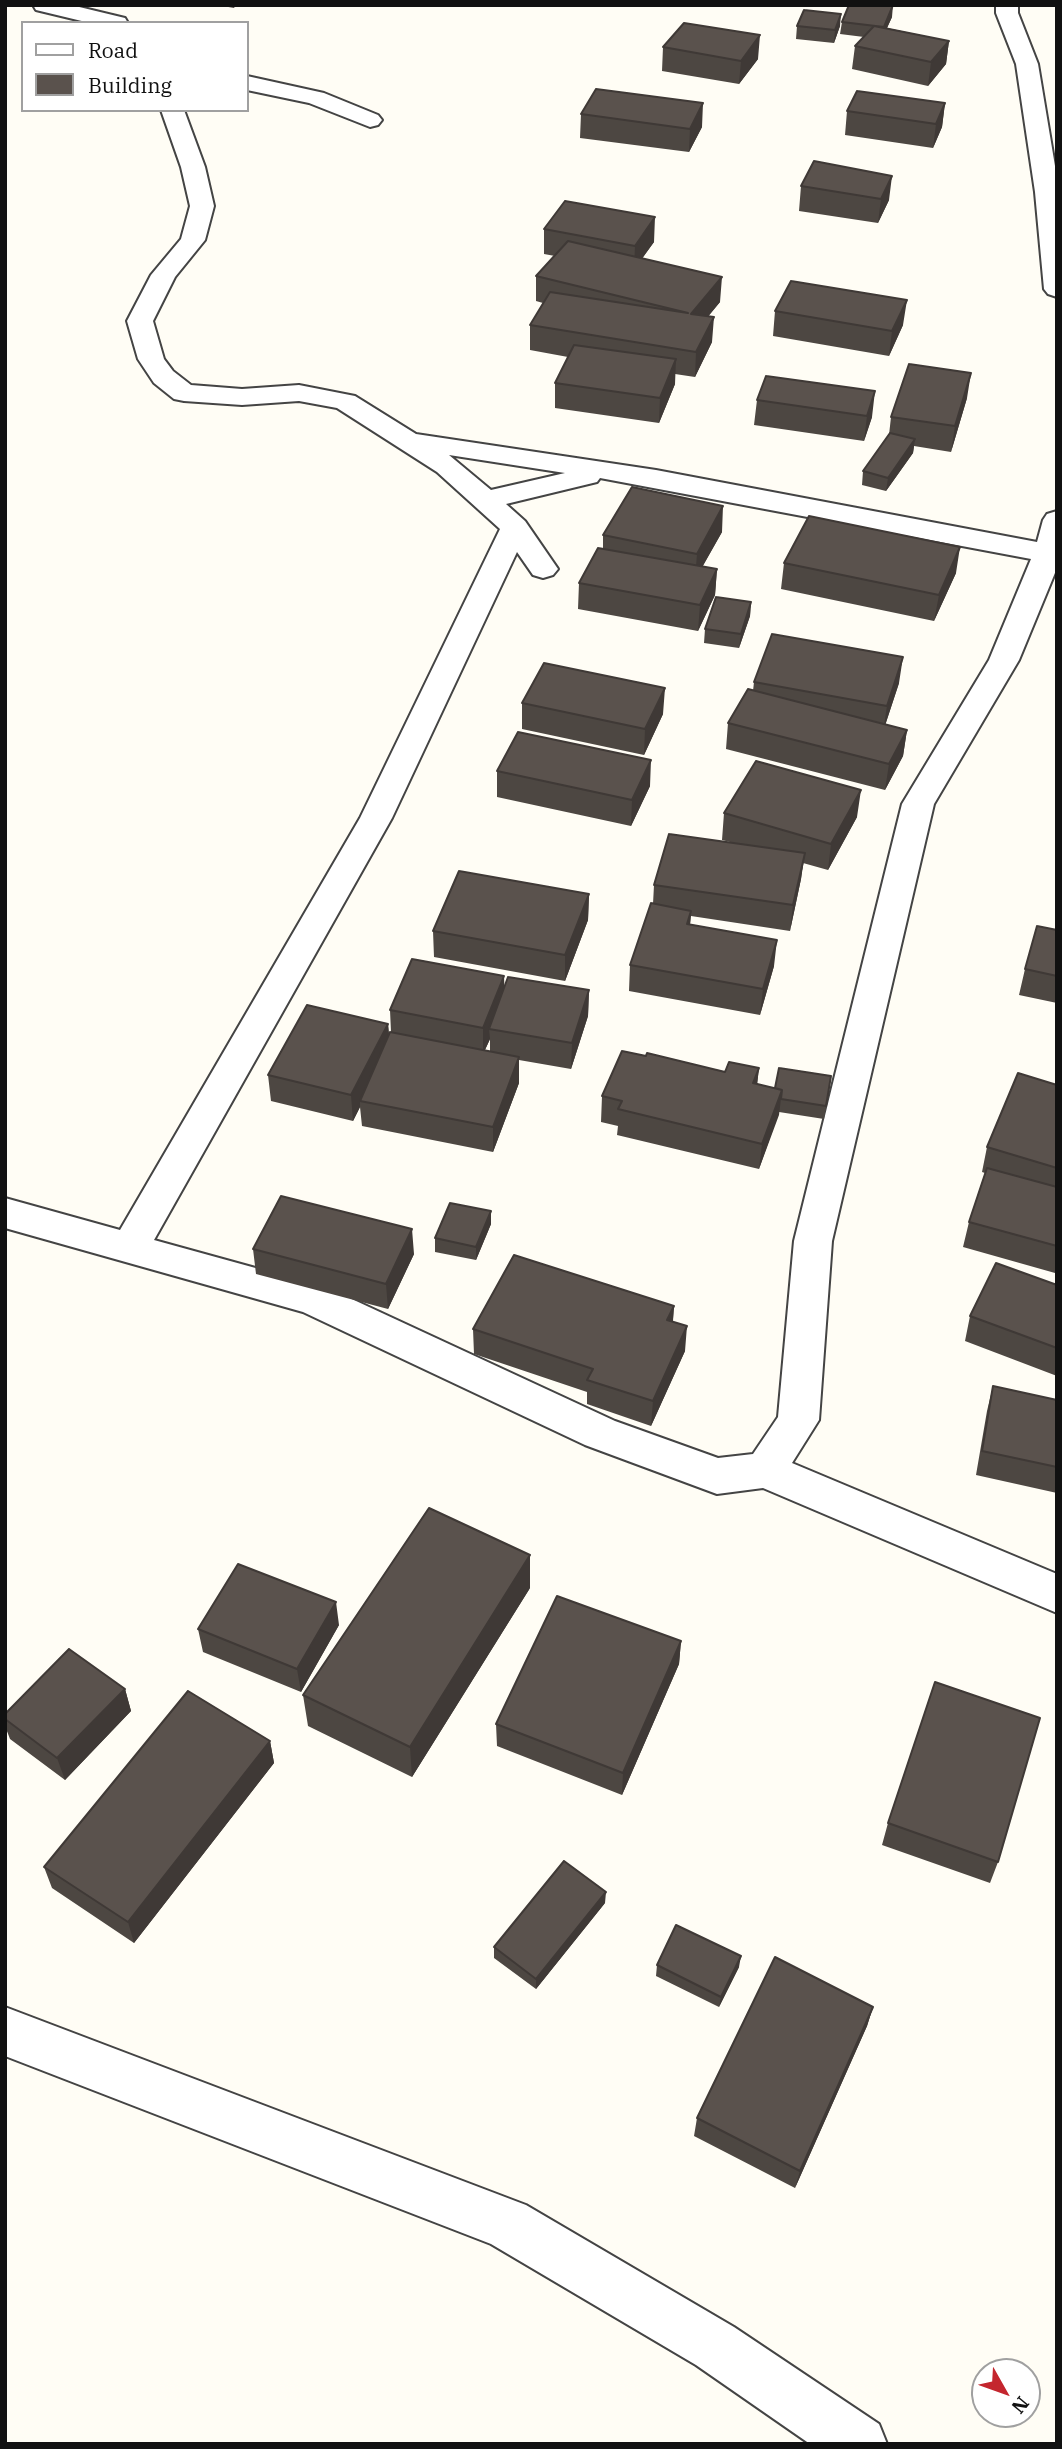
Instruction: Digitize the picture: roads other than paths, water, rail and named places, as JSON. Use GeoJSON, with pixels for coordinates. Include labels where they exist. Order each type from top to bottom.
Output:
{"type":"FeatureCollection","features":[{"type":"Feature","properties":{"kind":"street"},"geometry":{"type":"LineString","coordinates":[[44,5],[109,21]]}},
{"type":"Feature","properties":{"kind":"street"},"geometry":{"type":"LineString","coordinates":[[1007,5],[1007,13],[1027,64],[1047,192],[1057,289]]}},
{"type":"Feature","properties":{"kind":"street"},"geometry":{"type":"LineString","coordinates":[[248,83],[316,98],[370,120]]}},
{"type":"Feature","properties":{"kind":"street"},"geometry":{"type":"LineString","coordinates":[[173,112],[193,167],[202,206],[192,240],[164,275],[140,321],[151,359],[163,377],[184,393],[242,397],[299,393],[345,402],[447,466],[515,527],[543,569]]}},
{"type":"Feature","properties":{"kind":"street"},"geometry":{"type":"LineString","coordinates":[[406,440],[1054,543],[1004,660],[918,804],[813,1241],[798,1420],[765,1470]]}},
{"type":"Feature","properties":{"kind":"street"},"geometry":{"type":"LineString","coordinates":[[485,500],[610,471]]}},
{"type":"Feature","properties":{"kind":"street"},"geometry":{"type":"LineString","coordinates":[[130,1248],[376,818],[515,527]]}},
{"type":"Feature","properties":{"kind":"street"},"geometry":{"type":"LineString","coordinates":[[5,1213],[314,1299],[600,1433],[717,1476],[765,1470],[1057,1594]]}},
{"type":"Feature","properties":{"kind":"street"},"geometry":{"type":"LineString","coordinates":[[5,2031],[507,2224],[715,2346],[859,2444]]}}]}
